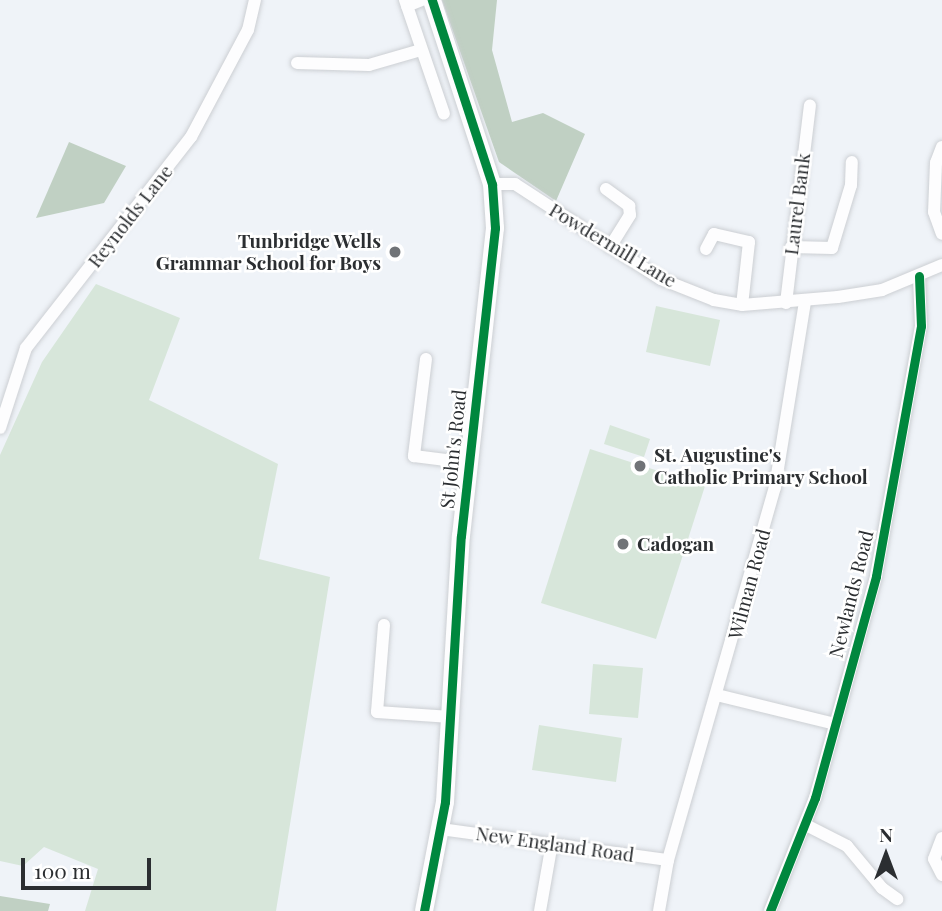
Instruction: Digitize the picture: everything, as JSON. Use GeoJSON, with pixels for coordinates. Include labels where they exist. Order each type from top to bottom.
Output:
{"type":"FeatureCollection","features":[{"type":"Feature","properties":{"kind":"highway","name":"St John's Road"},"geometry":{"type":"LineString","coordinates":[[424,911],[441,829],[470,463],[495,247],[492,184],[432,0]]}},
{"type":"Feature","properties":{"kind":"street","name":"Reynolds Lane"},"geometry":{"type":"LineString","coordinates":[[0,428],[26,348],[191,136],[248,30],[255,0]]}},
{"type":"Feature","properties":{"kind":"street"},"geometry":{"type":"LineString","coordinates":[[422,0],[406,3],[444,114]]}},
{"type":"Feature","properties":{"kind":"street"},"geometry":{"type":"LineString","coordinates":[[297,63],[369,65],[421,50]]}},
{"type":"Feature","properties":{"kind":"street","name":"Laurel Bank"},"geometry":{"type":"LineString","coordinates":[[786,303],[810,105]]}},
{"type":"Feature","properties":{"kind":"street"},"geometry":{"type":"LineString","coordinates":[[942,147],[934,202],[942,234]]}},
{"type":"Feature","properties":{"kind":"street"},"geometry":{"type":"LineString","coordinates":[[791,247],[832,248],[850,185],[852,162]]}},
{"type":"Feature","properties":{"kind":"street","name":"Powdermill Lane"},"geometry":{"type":"LineString","coordinates":[[492,184],[515,184],[661,279],[714,300],[742,305],[805,301],[882,289],[942,265]]}},
{"type":"Feature","properties":{"kind":"street"},"geometry":{"type":"LineString","coordinates":[[606,188],[629,206],[630,215],[610,247]]}},
{"type":"Feature","properties":{"kind":"street"},"geometry":{"type":"LineString","coordinates":[[706,249],[714,234],[749,242],[742,305]]}},
{"type":"Feature","properties":{"kind":"street","name":"Newlands Road"},"geometry":{"type":"LineString","coordinates":[[770,911],[806,825],[835,724],[894,489],[921,326],[919,276]]}},
{"type":"Feature","properties":{"kind":"street","name":"Wilman Road"},"geometry":{"type":"LineString","coordinates":[[659,911],[668,860],[775,487],[805,301]]}},
{"type":"Feature","properties":{"kind":"street"},"geometry":{"type":"LineString","coordinates":[[426,359],[414,456],[470,463]]}},
{"type":"Feature","properties":{"kind":"street"},"geometry":{"type":"LineString","coordinates":[[384,625],[377,712],[451,717]]}},
{"type":"Feature","properties":{"kind":"street"},"geometry":{"type":"LineString","coordinates":[[717,695],[835,724]]}},
{"type":"Feature","properties":{"kind":"street"},"geometry":{"type":"LineString","coordinates":[[806,825],[847,846],[882,888],[897,899]]}},
{"type":"Feature","properties":{"kind":"street","name":"New England Road"},"geometry":{"type":"LineString","coordinates":[[441,829],[668,860]]}},
{"type":"Feature","properties":{"kind":"street"},"geometry":{"type":"LineString","coordinates":[[942,838],[934,859],[942,875]]}},
{"type":"Feature","properties":{"kind":"street"},"geometry":{"type":"LineString","coordinates":[[540,911],[552,843]]}},
{"type":"Feature","properties":{"kind":"green space"},"geometry":{"type":"Polygon","coordinates":[[[442,0],[497,0],[492,50],[512,122],[543,113],[585,134],[556,201],[499,162],[442,0]]]}},
{"type":"Feature","properties":{"kind":"green space"},"geometry":{"type":"Polygon","coordinates":[[[69,142],[126,166],[104,203],[36,218],[69,142]]]}},
{"type":"Feature","properties":{"kind":"green space"},"geometry":{"type":"Polygon","coordinates":[[[96,284],[180,318],[149,400],[278,464],[259,559],[330,577],[276,911],[85,911],[98,869],[44,847],[23,866],[0,861],[0,455],[42,362],[96,284]]]}},
{"type":"Feature","properties":{"kind":"green space"},"geometry":{"type":"Polygon","coordinates":[[[656,306],[720,320],[710,366],[646,352],[656,306]]]}},
{"type":"Feature","properties":{"kind":"green space"},"geometry":{"type":"Polygon","coordinates":[[[610,425],[650,439],[644,457],[604,444],[610,425]]]}},
{"type":"Feature","properties":{"kind":"green space","name":"Cadogan"},"geometry":{"type":"Polygon","coordinates":[[[590,449],[705,486],[656,639],[541,603],[590,449]]]}},
{"type":"Feature","properties":{"kind":"green space"},"geometry":{"type":"Polygon","coordinates":[[[593,664],[643,668],[638,718],[589,714],[593,664]]]}},
{"type":"Feature","properties":{"kind":"green space"},"geometry":{"type":"Polygon","coordinates":[[[539,725],[622,738],[616,782],[532,770],[539,725]]]}},
{"type":"Feature","properties":{"kind":"green space"},"geometry":{"type":"Polygon","coordinates":[[[0,896],[50,904],[48,911],[0,911],[0,896]]]}},
{"type":"Feature","properties":{"kind":"cycle path"},"geometry":{"type":"LineString","coordinates":[[424,911],[445,802],[461,536],[495,228],[492,184],[432,0]]}},
{"type":"Feature","properties":{"kind":"cycle path"},"geometry":{"type":"LineString","coordinates":[[770,911],[815,798],[876,576],[921,326],[919,276]]}},
{"type":"Feature","properties":{"kind":"place","name":"Tunbridge Wells Grammar School for Boys"},"geometry":{"type":"Point","coordinates":[395,252]}},
{"type":"Feature","properties":{"kind":"place","name":"St. Augustine's Catholic Primary School"},"geometry":{"type":"Point","coordinates":[640,466]}},
{"type":"Feature","properties":{"kind":"place","name":"Cadogan"},"geometry":{"type":"Point","coordinates":[623,544]}}]}
